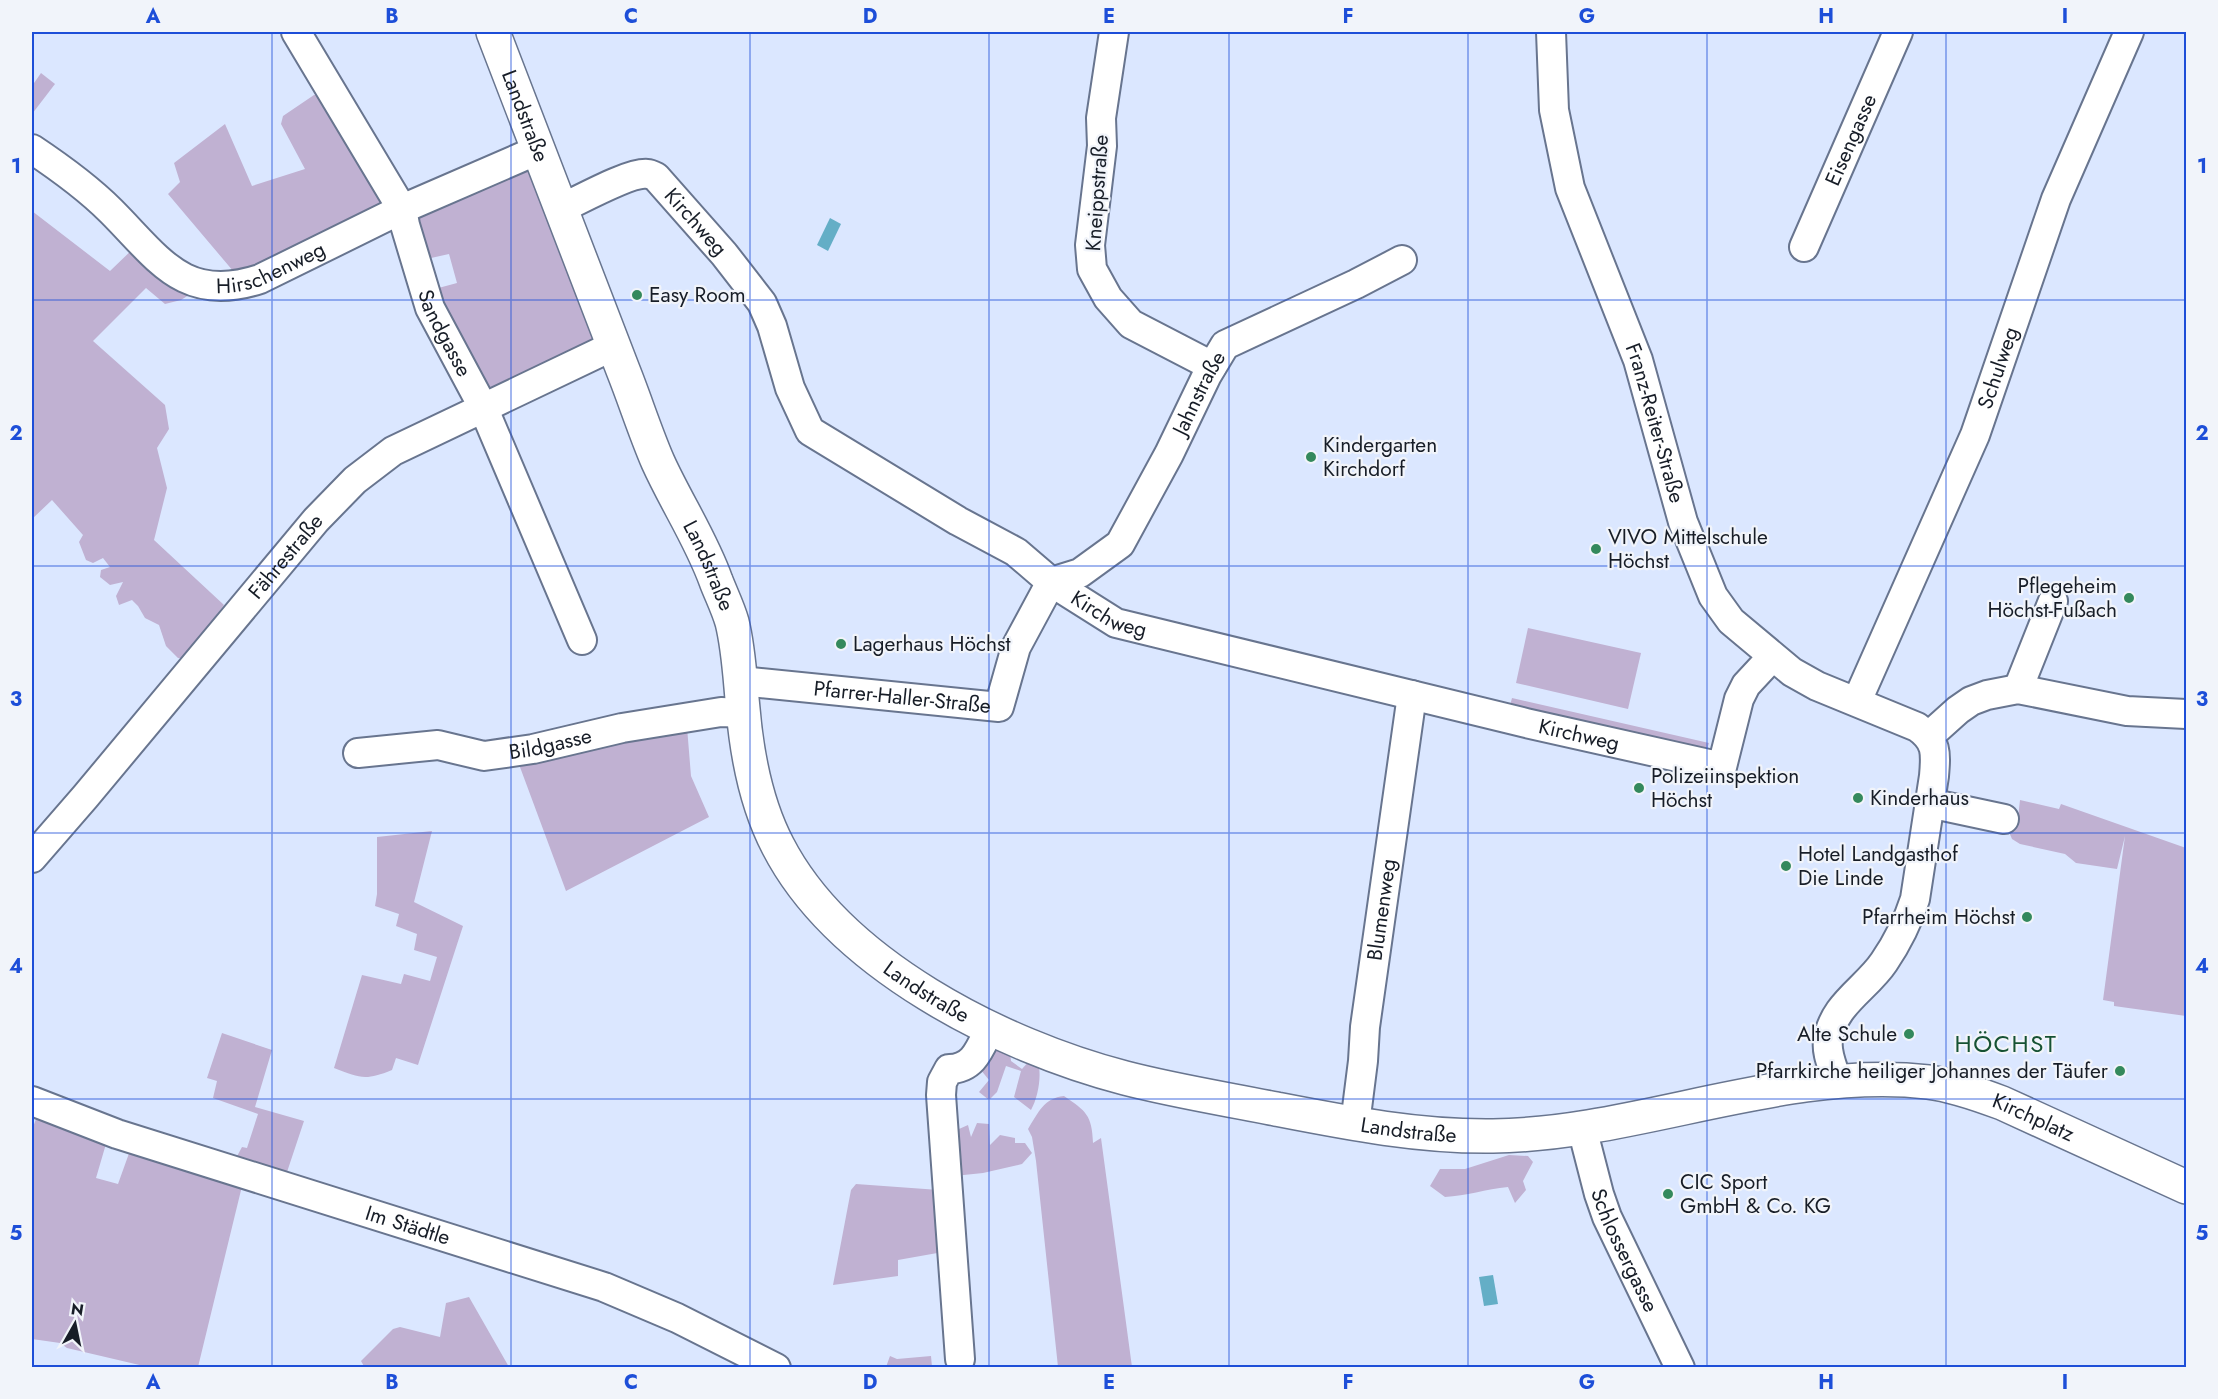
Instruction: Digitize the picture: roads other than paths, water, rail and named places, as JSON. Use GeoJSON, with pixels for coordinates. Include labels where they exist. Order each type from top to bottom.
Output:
{"type":"FeatureCollection","features":[{"type":"Feature","properties":{"kind":"main road","name":"Landstraße"},"geometry":{"type":"LineString","coordinates":[[493,32],[659,463],[710,565],[732,622],[749,758],[759,804],[778,848],[802,885],[856,944],[935,998],[990,1028],[1053,1055],[1125,1078],[1355,1124],[1422,1134],[1468,1137],[1528,1136],[1837,1082]]}},
{"type":"Feature","properties":{"kind":"main road","name":"Kirchplatz"},"geometry":{"type":"LineString","coordinates":[[1837,1082],[1888,1080],[1930,1083],[1976,1093],[2187,1187]]}},
{"type":"Feature","properties":{"kind":"street","name":"Sandgasse"},"geometry":{"type":"LineString","coordinates":[[296,32],[402,209],[430,308],[483,407],[582,640]]}},
{"type":"Feature","properties":{"kind":"street","name":"Kneippstraße"},"geometry":{"type":"LineString","coordinates":[[1114,32],[1101,118],[1102,146],[1090,245],[1092,269],[1108,298],[1131,324],[1212,366]]}},
{"type":"Feature","properties":{"kind":"street","name":"Franz-Reiter-Straße"},"geometry":{"type":"LineString","coordinates":[[1551,32],[1554,110],[1570,188],[1638,360],[1687,533],[1705,580],[1721,609],[1772,657],[1792,672],[1817,686],[1917,727],[1929,736]]}},
{"type":"Feature","properties":{"kind":"street","name":"Eisengasse"},"geometry":{"type":"LineString","coordinates":[[1804,247],[1898,32]]}},
{"type":"Feature","properties":{"kind":"street","name":"Schulweg"},"geometry":{"type":"LineString","coordinates":[[1857,701],[1975,435],[2056,199],[2129,32]]}},
{"type":"Feature","properties":{"kind":"street","name":"Hirschenweg"},"geometry":{"type":"LineString","coordinates":[[32,149],[110,209],[140,243],[168,268],[192,282],[219,288],[239,286],[261,279],[402,209],[538,150]]}},
{"type":"Feature","properties":{"kind":"street","name":"Kirchweg"},"geometry":{"type":"LineString","coordinates":[[560,209],[640,174],[656,177],[724,254],[762,303],[772,326],[787,380],[810,431],[958,521],[1016,552],[1051,582],[1116,623],[1526,723],[1722,767],[1739,699],[1746,685],[1772,657]]}},
{"type":"Feature","properties":{"kind":"street","name":"Jahnstraße"},"geometry":{"type":"LineString","coordinates":[[1051,582],[1080,573],[1120,544],[1225,345],[1402,260]]}},
{"type":"Feature","properties":{"kind":"street","name":"Fährestraße"},"geometry":{"type":"LineString","coordinates":[[32,858],[316,520],[355,480],[393,451],[613,346]]}},
{"type":"Feature","properties":{"kind":"street","name":"Pfarrer-Haller-Straße"},"geometry":{"type":"LineString","coordinates":[[741,681],[999,707],[1016,647],[1051,582]]}},
{"type":"Feature","properties":{"kind":"street"},"geometry":{"type":"LineString","coordinates":[[2018,689],[2054,601]]}},
{"type":"Feature","properties":{"kind":"street"},"geometry":{"type":"LineString","coordinates":[[1837,1082],[1828,1041],[1835,1018],[1884,962],[1909,916],[1915,899],[1935,760],[1934,746],[1929,736],[1971,701],[2018,689],[2127,711],[2187,714]]}},
{"type":"Feature","properties":{"kind":"street","name":"Blumenweg"},"geometry":{"type":"LineString","coordinates":[[1355,1124],[1366,1016],[1412,695]]}},
{"type":"Feature","properties":{"kind":"street","name":"Bildgasse"},"geometry":{"type":"LineString","coordinates":[[358,753],[438,745],[484,756],[532,749],[622,728],[721,712],[743,713]]}},
{"type":"Feature","properties":{"kind":"street"},"geometry":{"type":"LineString","coordinates":[[1929,802],[2004,819]]}},
{"type":"Feature","properties":{"kind":"street","name":"Landstraße"},"geometry":{"type":"LineString","coordinates":[[960,1359],[941,1107],[942,1082],[949,1069],[960,1069],[970,1064],[979,1052],[990,1028]]}},
{"type":"Feature","properties":{"kind":"street","name":"Im Städtle"},"geometry":{"type":"LineString","coordinates":[[32,1102],[117,1134],[604,1287],[677,1318],[776,1368]]}},
{"type":"Feature","properties":{"kind":"street","name":"Schlossergasse"},"geometry":{"type":"LineString","coordinates":[[1582,1128],[1607,1216],[1680,1368]]}},
{"type":"Feature","properties":{"kind":"water"},"geometry":{"type":"Polygon","coordinates":[[[830,218],[841,224],[828,251],[817,245],[830,218]]]}},
{"type":"Feature","properties":{"kind":"water"},"geometry":{"type":"Polygon","coordinates":[[[1493,1275],[1498,1304],[1484,1306],[1479,1277],[1493,1275]]]}},
{"type":"Feature","properties":{"kind":"place","name":"Easy Room"},"geometry":{"type":"Point","coordinates":[637,295]}},
{"type":"Feature","properties":{"kind":"place","name":"Kindergarten Kirchdorf"},"geometry":{"type":"Point","coordinates":[1311,457]}},
{"type":"Feature","properties":{"kind":"place","name":"VIVO Mittelschule Höchst"},"geometry":{"type":"Point","coordinates":[1596,549]}},
{"type":"Feature","properties":{"kind":"place","name":"Pflegeheim Höchst-Fußach"},"geometry":{"type":"Point","coordinates":[2129,598]}},
{"type":"Feature","properties":{"kind":"place","name":"Lagerhaus Höchst"},"geometry":{"type":"Point","coordinates":[841,644]}},
{"type":"Feature","properties":{"kind":"place","name":"Polizeiinspektion Höchst"},"geometry":{"type":"Point","coordinates":[1639,788]}},
{"type":"Feature","properties":{"kind":"place","name":"Kinderhaus"},"geometry":{"type":"Point","coordinates":[1858,798]}},
{"type":"Feature","properties":{"kind":"place","name":"Hotel Landgasthof Die Linde"},"geometry":{"type":"Point","coordinates":[1786,866]}},
{"type":"Feature","properties":{"kind":"place","name":"Pfarrheim Höchst"},"geometry":{"type":"Point","coordinates":[2027,917]}},
{"type":"Feature","properties":{"kind":"place","name":"Alte Schule"},"geometry":{"type":"Point","coordinates":[1909,1034]}},
{"type":"Feature","properties":{"kind":"place","name":"Pfarrkirche heiliger Johannes der Täufer"},"geometry":{"type":"Point","coordinates":[2120,1071]}},
{"type":"Feature","properties":{"kind":"place","name":"CIC Sport GmbH & Co. KG"},"geometry":{"type":"Point","coordinates":[1668,1194]}},
{"type":"Feature","properties":{"kind":"district","name":"HÖCHST"},"geometry":{"type":"Point","coordinates":[2006,1043]}}]}
